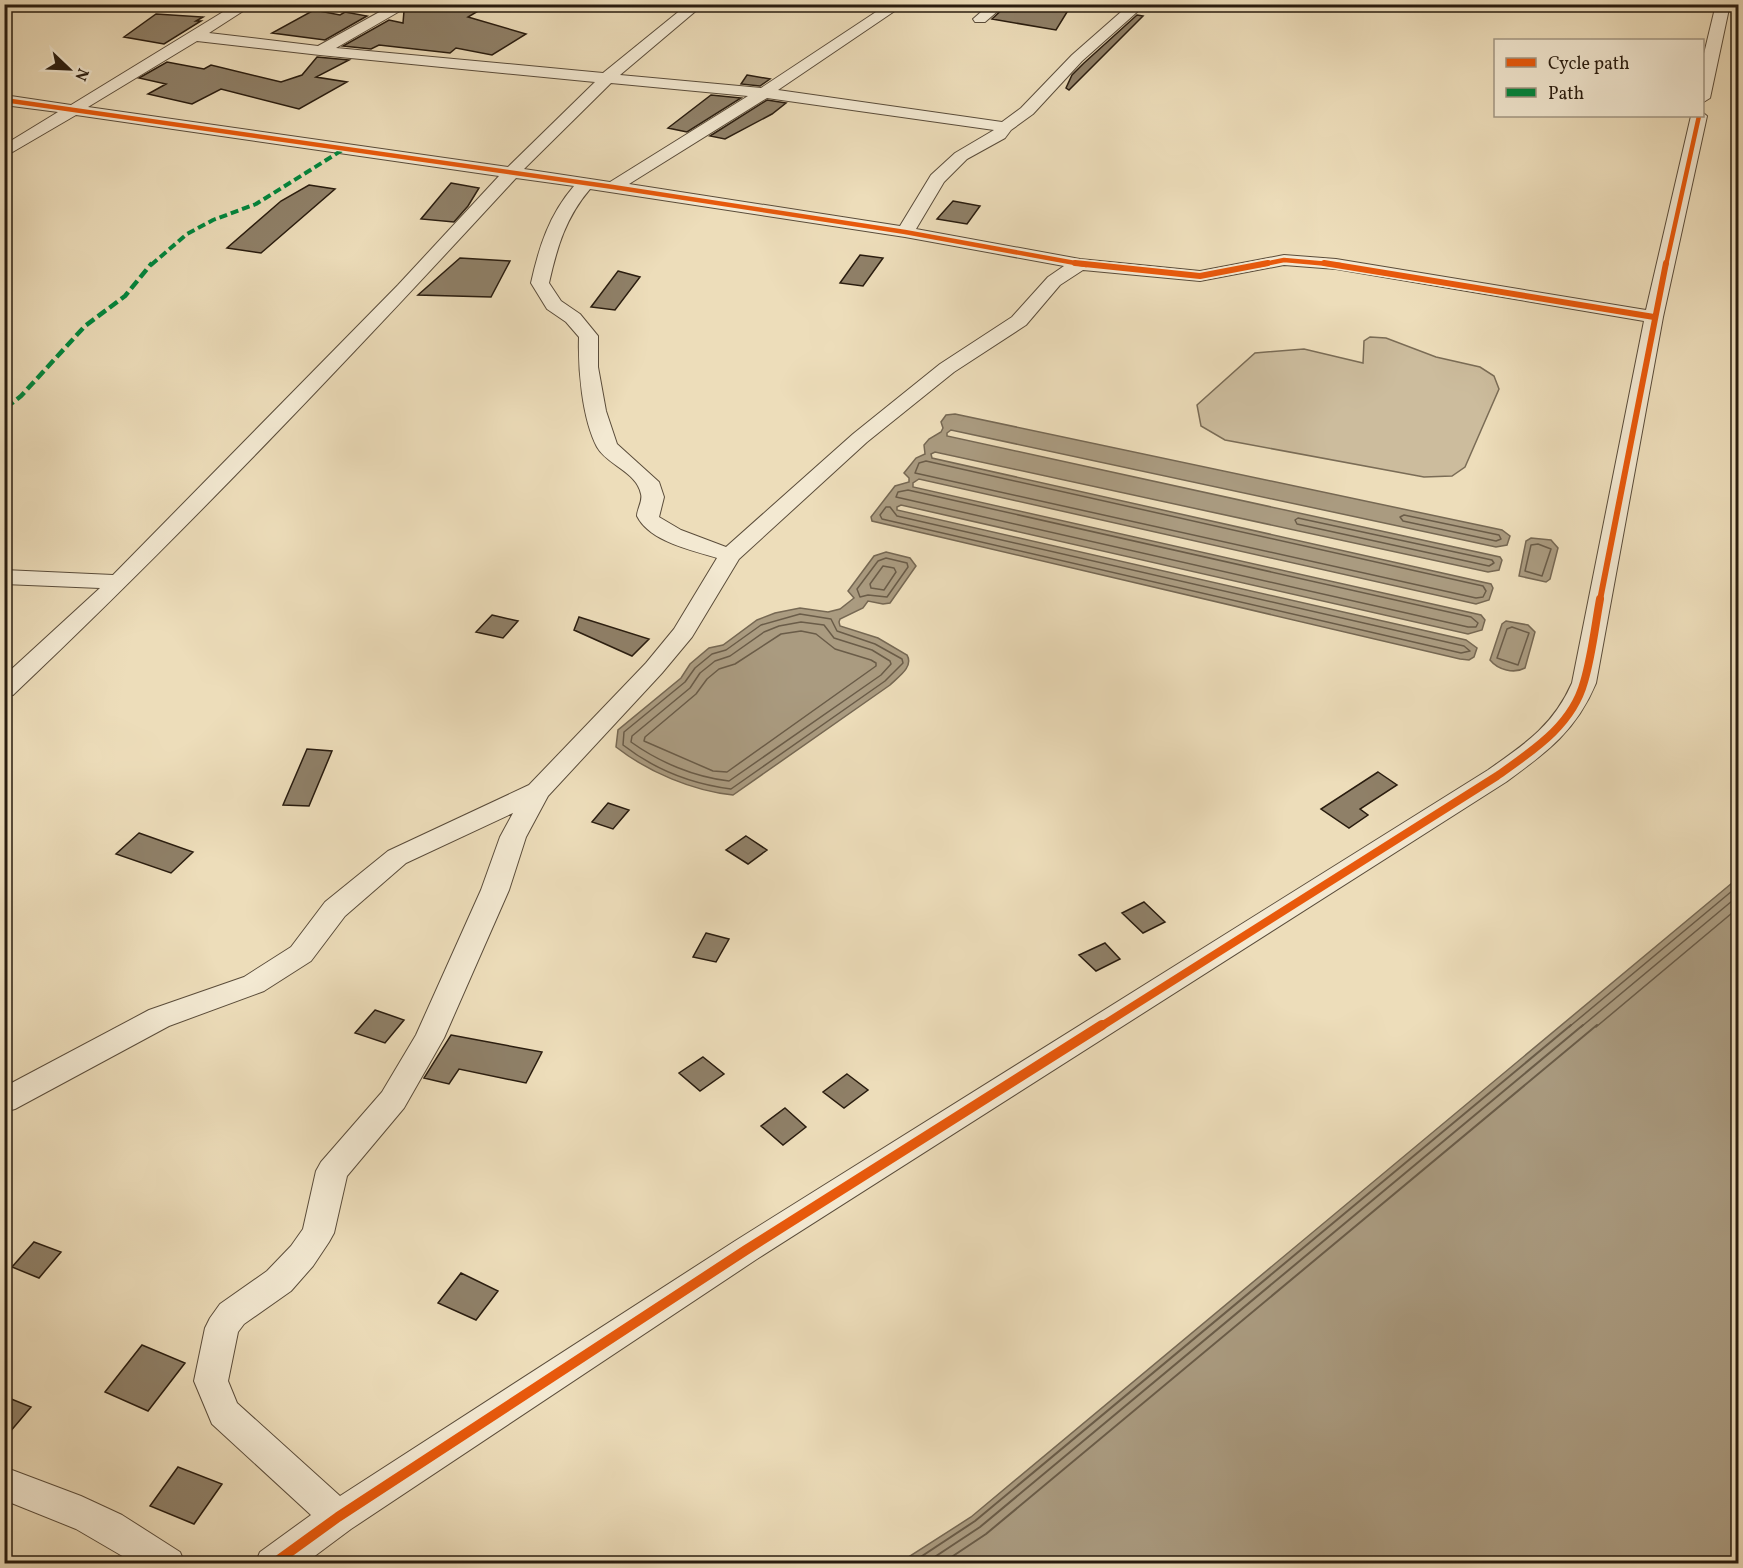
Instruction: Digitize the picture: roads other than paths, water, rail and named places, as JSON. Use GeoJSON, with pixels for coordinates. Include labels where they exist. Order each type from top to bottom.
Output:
{"type":"FeatureCollection","features":[{"type":"Feature","properties":{"kind":"street"},"geometry":{"type":"LineString","coordinates":[[4,152],[248,4]]}},
{"type":"Feature","properties":{"kind":"street"},"geometry":{"type":"LineString","coordinates":[[320,51],[405,4]]}},
{"type":"Feature","properties":{"kind":"street"},"geometry":{"type":"LineString","coordinates":[[4,690],[119,582],[404,289],[512,172],[608,76],[697,4]]}},
{"type":"Feature","properties":{"kind":"street"},"geometry":{"type":"LineString","coordinates":[[613,187],[764,93],[898,4]]}},
{"type":"Feature","properties":{"kind":"street"},"geometry":{"type":"LineString","coordinates":[[980,19],[999,4]]}},
{"type":"Feature","properties":{"kind":"street"},"geometry":{"type":"LineString","coordinates":[[905,232],[937,179],[961,156],[999,135],[1005,127],[1027,111],[1077,58],[1139,4]]}},
{"type":"Feature","properties":{"kind":"street"},"geometry":{"type":"LineString","coordinates":[[1704,89],[1723,4]]}},
{"type":"Feature","properties":{"kind":"street"},"geometry":{"type":"LineString","coordinates":[[196,36],[320,51],[608,76],[764,93],[1005,127]]}},
{"type":"Feature","properties":{"kind":"street"},"geometry":{"type":"LineString","coordinates":[[4,100],[613,187],[905,232],[1080,264],[1200,276],[1284,260],[1336,264],[1654,317]]}},
{"type":"Feature","properties":{"kind":"street"},"geometry":{"type":"LineString","coordinates":[[273,1563],[338,1517],[746,1250],[1497,776],[1548,740],[1575,708],[1584,683],[1654,317],[1699,117]]}},
{"type":"Feature","properties":{"kind":"street"},"geometry":{"type":"LineString","coordinates":[[585,184],[559,217],[540,283],[554,305],[573,318],[589,336],[588,367],[596,411],[607,446],[648,482],[653,497],[647,512],[648,518],[652,523],[674,535],[730,555]]}},
{"type":"Feature","properties":{"kind":"street"},"geometry":{"type":"LineString","coordinates":[[1031,255],[1054,281]]}},
{"type":"Feature","properties":{"kind":"street"},"geometry":{"type":"LineString","coordinates":[[338,1517],[224,1413],[211,1381],[222,1328],[232,1314],[279,1281],[302,1257],[318,1233],[332,1171],[393,1100],[429,1038],[495,890],[513,837],[538,791],[654,668],[684,632],[730,555],[860,438],[947,368],[1019,321],[1054,281],[1080,264]]}},
{"type":"Feature","properties":{"kind":"street"},"geometry":{"type":"LineString","coordinates":[[4,577],[119,582]]}},
{"type":"Feature","properties":{"kind":"street"},"geometry":{"type":"LineString","coordinates":[[4,1101],[159,1018],[254,984],[301,954],[335,909],[397,857],[538,791]]}},
{"type":"Feature","properties":{"kind":"street"},"geometry":{"type":"LineString","coordinates":[[4,1483],[58,1502],[113,1530],[168,1563]]}},
{"type":"Feature","properties":{"kind":"water"},"geometry":{"type":"Polygon","coordinates":[[[955,414],[1502,530],[1510,536],[1507,545],[1496,547],[951,430],[947,433],[947,436],[1500,557],[1502,560],[1499,570],[1488,572],[935,452],[931,454],[932,458],[1491,584],[1493,588],[1489,600],[1476,604],[919,479],[913,483],[913,487],[1481,615],[1485,620],[1482,630],[1468,634],[901,505],[897,507],[897,510],[1466,640],[1477,648],[1474,657],[1469,660],[1460,659],[872,521],[871,517],[895,486],[909,482],[909,478],[904,473],[916,458],[925,454],[924,445],[929,439],[941,432],[943,428],[941,422],[946,415],[955,414]]]}},
{"type":"Feature","properties":{"kind":"water"},"geometry":{"type":"Polygon","coordinates":[[[1531,538],[1551,540],[1558,548],[1550,579],[1546,582],[1519,576],[1526,541],[1531,538]]]}},
{"type":"Feature","properties":{"kind":"water"},"geometry":{"type":"Polygon","coordinates":[[[886,552],[910,558],[916,566],[890,603],[868,601],[863,608],[840,619],[839,622],[840,626],[878,638],[907,655],[909,659],[907,668],[890,685],[733,795],[702,789],[672,779],[642,764],[616,747],[618,730],[681,678],[690,664],[709,648],[723,645],[757,620],[775,613],[800,608],[828,612],[840,609],[854,598],[848,591],[874,556],[886,552]]]}},
{"type":"Feature","properties":{"kind":"water"},"geometry":{"type":"Polygon","coordinates":[[[1506,621],[1528,625],[1535,632],[1525,668],[1521,670],[1502,669],[1490,660],[1502,624],[1506,621]]]}},
{"type":"Feature","properties":{"kind":"water"},"geometry":{"type":"Polygon","coordinates":[[[1738,878],[1738,1563],[899,1563],[971,1517],[1738,878]]]}}]}
